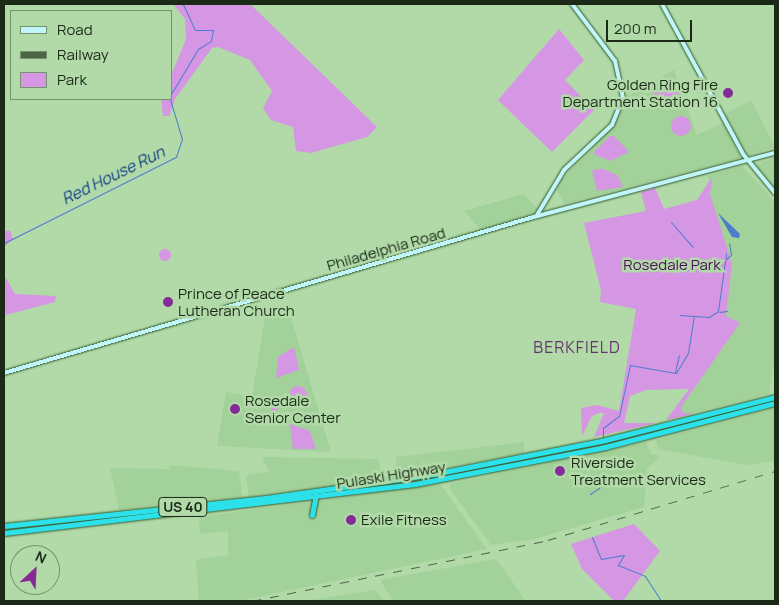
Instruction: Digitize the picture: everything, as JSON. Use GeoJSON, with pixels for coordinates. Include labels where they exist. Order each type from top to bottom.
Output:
{"type":"FeatureCollection","features":[{"type":"Feature","properties":{"kind":"highway","name":"Pulaski Highway"},"geometry":{"type":"LineString","coordinates":[[4,526],[266,498],[434,474],[605,440],[775,397]]}},
{"type":"Feature","properties":{"kind":"highway","name":"Pulaski Highway"},"geometry":{"type":"LineString","coordinates":[[4,533],[315,499],[543,460],[775,403]]}},
{"type":"Feature","properties":{"kind":"highway"},"geometry":{"type":"LineString","coordinates":[[312,515],[315,499]]}},
{"type":"Feature","properties":{"kind":"main road"},"geometry":{"type":"LineString","coordinates":[[537,216],[564,170],[614,123],[623,98],[615,61],[572,4]]}},
{"type":"Feature","properties":{"kind":"main road"},"geometry":{"type":"LineString","coordinates":[[662,4],[747,160],[775,193]]}},
{"type":"Feature","properties":{"kind":"main road","name":"Philadelphia Road"},"geometry":{"type":"LineString","coordinates":[[4,372],[537,216],[775,152]]}},
{"type":"Feature","properties":{"kind":"shaded area"},"geometry":{"type":"Polygon","coordinates":[[[674,70],[697,135],[723,123],[741,158],[564,204],[557,190],[562,179],[614,126],[627,96],[674,70]]]}},
{"type":"Feature","properties":{"kind":"shaded area"},"geometry":{"type":"Polygon","coordinates":[[[751,100],[775,147],[751,155],[745,153],[725,114],[751,100]]]}},
{"type":"Feature","properties":{"kind":"shaded area"},"geometry":{"type":"Polygon","coordinates":[[[775,157],[775,189],[755,165],[775,157]]]}},
{"type":"Feature","properties":{"kind":"shaded area"},"geometry":{"type":"Polygon","coordinates":[[[742,166],[775,202],[775,357],[769,394],[680,416],[680,406],[730,322],[724,317],[717,224],[705,188],[710,185],[708,176],[742,166]]]}},
{"type":"Feature","properties":{"kind":"shaded area"},"geometry":{"type":"Polygon","coordinates":[[[523,194],[538,209],[534,214],[481,230],[464,211],[523,194]]]}},
{"type":"Feature","properties":{"kind":"shaded area"},"geometry":{"type":"Polygon","coordinates":[[[289,311],[331,452],[217,446],[226,392],[252,397],[265,317],[289,311]]]}},
{"type":"Feature","properties":{"kind":"shaded area"},"geometry":{"type":"Polygon","coordinates":[[[775,408],[775,461],[747,465],[658,449],[656,440],[775,408]]]}},
{"type":"Feature","properties":{"kind":"shaded area"},"geometry":{"type":"Polygon","coordinates":[[[524,442],[524,453],[396,477],[396,457],[524,442]]]}},
{"type":"Feature","properties":{"kind":"shaded area"},"geometry":{"type":"Polygon","coordinates":[[[646,442],[651,454],[661,456],[647,469],[644,507],[534,539],[491,545],[450,489],[450,484],[646,442]]]}},
{"type":"Feature","properties":{"kind":"shaded area"},"geometry":{"type":"Polygon","coordinates":[[[262,457],[379,459],[382,479],[249,497],[246,475],[269,472],[262,457]]]}},
{"type":"Feature","properties":{"kind":"shaded area"},"geometry":{"type":"Polygon","coordinates":[[[170,465],[239,471],[242,497],[119,510],[110,468],[169,469],[170,465]]]}},
{"type":"Feature","properties":{"kind":"shaded area"},"geometry":{"type":"Polygon","coordinates":[[[440,484],[487,549],[238,601],[199,601],[196,560],[228,555],[228,531],[200,534],[199,517],[440,484]]]}},
{"type":"Feature","properties":{"kind":"shaded area"},"geometry":{"type":"Polygon","coordinates":[[[496,559],[526,601],[393,601],[380,580],[496,559]]]}},
{"type":"Feature","properties":{"kind":"shaded area"},"geometry":{"type":"Polygon","coordinates":[[[375,590],[384,601],[305,601],[375,590]]]}},
{"type":"Feature","properties":{"kind":"green space"},"geometry":{"type":"Polygon","coordinates":[[[173,4],[250,4],[377,127],[367,137],[311,153],[296,151],[293,127],[271,120],[263,108],[272,91],[250,60],[218,47],[212,48],[175,99],[169,116],[163,116],[161,100],[172,100],[172,74],[186,39],[185,19],[173,4]]]}},
{"type":"Feature","properties":{"kind":"green space"},"geometry":{"type":"Polygon","coordinates":[[[559,29],[584,60],[565,80],[594,110],[552,152],[498,100],[559,29]]]}},
{"type":"Feature","properties":{"kind":"green space"},"geometry":{"type":"Polygon","coordinates":[[[667,77],[671,78],[681,97],[661,100],[649,91],[667,77]]]}},
{"type":"Feature","properties":{"kind":"green space"},"geometry":{"type":"Polygon","coordinates":[[[677,116],[685,116],[691,122],[691,130],[685,136],[677,136],[671,130],[671,122],[677,116]]]}},
{"type":"Feature","properties":{"kind":"green space"},"geometry":{"type":"Polygon","coordinates":[[[610,136],[614,136],[629,152],[610,161],[593,153],[610,136]]]}},
{"type":"Feature","properties":{"kind":"green space"},"geometry":{"type":"Polygon","coordinates":[[[603,169],[617,175],[623,187],[597,191],[592,170],[603,169]]]}},
{"type":"Feature","properties":{"kind":"green space","name":"Rosedale Park"},"geometry":{"type":"Polygon","coordinates":[[[712,177],[710,194],[732,264],[726,316],[740,323],[681,407],[683,413],[693,414],[666,420],[689,389],[646,390],[630,396],[624,423],[656,423],[594,437],[604,413],[599,413],[592,416],[582,436],[581,408],[597,405],[619,411],[636,309],[600,302],[601,290],[584,223],[646,211],[641,192],[655,188],[664,209],[697,200],[712,177]]]}},
{"type":"Feature","properties":{"kind":"green space"},"geometry":{"type":"Polygon","coordinates":[[[10,230],[13,239],[4,247],[4,232],[10,230]]]}},
{"type":"Feature","properties":{"kind":"green space"},"geometry":{"type":"Polygon","coordinates":[[[163,249],[167,249],[171,255],[167,261],[163,261],[159,257],[159,253],[163,249]]]}},
{"type":"Feature","properties":{"kind":"green space"},"geometry":{"type":"Polygon","coordinates":[[[4,275],[15,294],[56,296],[55,302],[6,315],[4,321],[4,275]]]}},
{"type":"Feature","properties":{"kind":"green space"},"geometry":{"type":"Polygon","coordinates":[[[294,347],[299,370],[276,378],[278,357],[294,347]]]}},
{"type":"Feature","properties":{"kind":"green space"},"geometry":{"type":"Polygon","coordinates":[[[298,386],[304,389],[307,395],[304,401],[298,404],[292,401],[289,395],[292,389],[298,386]]]}},
{"type":"Feature","properties":{"kind":"green space"},"geometry":{"type":"Polygon","coordinates":[[[273,403],[279,404],[274,420],[269,418],[273,403]]]}},
{"type":"Feature","properties":{"kind":"green space"},"geometry":{"type":"Polygon","coordinates":[[[290,424],[310,431],[316,449],[293,449],[290,424]]]}},
{"type":"Feature","properties":{"kind":"green space"},"geometry":{"type":"Polygon","coordinates":[[[634,524],[660,551],[623,601],[614,601],[582,569],[571,544],[634,524]]]}},
{"type":"Feature","properties":{"kind":"water"},"geometry":{"type":"Polygon","coordinates":[[[718,213],[740,234],[739,238],[732,237],[718,213]]]}},
{"type":"Feature","properties":{"kind":"waterway","name":"Red House Run"},"geometry":{"type":"LineString","coordinates":[[172,92],[198,49],[211,41],[213,30],[195,30],[183,4]]}},
{"type":"Feature","properties":{"kind":"waterway","name":"Red House Run"},"geometry":{"type":"LineString","coordinates":[[4,243],[176,157],[182,139],[170,100]]}},
{"type":"Feature","properties":{"kind":"waterway"},"geometry":{"type":"LineString","coordinates":[[671,222],[693,247]]}},
{"type":"Feature","properties":{"kind":"waterway"},"geometry":{"type":"LineString","coordinates":[[726,259],[731,255],[729,243]]}},
{"type":"Feature","properties":{"kind":"waterway"},"geometry":{"type":"LineString","coordinates":[[680,315],[709,317],[718,311],[726,254]]}},
{"type":"Feature","properties":{"kind":"waterway"},"geometry":{"type":"LineString","coordinates":[[719,312],[727,311]]}},
{"type":"Feature","properties":{"kind":"waterway"},"geometry":{"type":"LineString","coordinates":[[676,373],[688,353],[694,317]]}},
{"type":"Feature","properties":{"kind":"waterway"},"geometry":{"type":"LineString","coordinates":[[675,372],[679,355]]}},
{"type":"Feature","properties":{"kind":"waterway"},"geometry":{"type":"LineString","coordinates":[[603,437],[603,428],[619,416],[630,365],[675,373]]}},
{"type":"Feature","properties":{"kind":"waterway"},"geometry":{"type":"LineString","coordinates":[[590,494],[599,488],[605,476]]}},
{"type":"Feature","properties":{"kind":"waterway"},"geometry":{"type":"LineString","coordinates":[[592,537],[601,559],[624,555],[618,565],[645,576],[661,601]]}},
{"type":"Feature","properties":{"kind":"railway"},"geometry":{"type":"LineString","coordinates":[[252,601],[548,540],[775,471]]}},
{"type":"Feature","properties":{"kind":"place","name":"Golden Ring Fire Department Station 16"},"geometry":{"type":"Point","coordinates":[728,93]}},
{"type":"Feature","properties":{"kind":"place","name":"Prince of Peace Lutheran Church"},"geometry":{"type":"Point","coordinates":[168,302]}},
{"type":"Feature","properties":{"kind":"place","name":"Rosedale Senior Center"},"geometry":{"type":"Point","coordinates":[235,409]}},
{"type":"Feature","properties":{"kind":"place","name":"Riverside Treatment Services"},"geometry":{"type":"Point","coordinates":[560,471]}},
{"type":"Feature","properties":{"kind":"place","name":"Exile Fitness"},"geometry":{"type":"Point","coordinates":[351,520]}},
{"type":"Feature","properties":{"kind":"district","name":"BERKFIELD"},"geometry":{"type":"Point","coordinates":[577,347]}}]}
